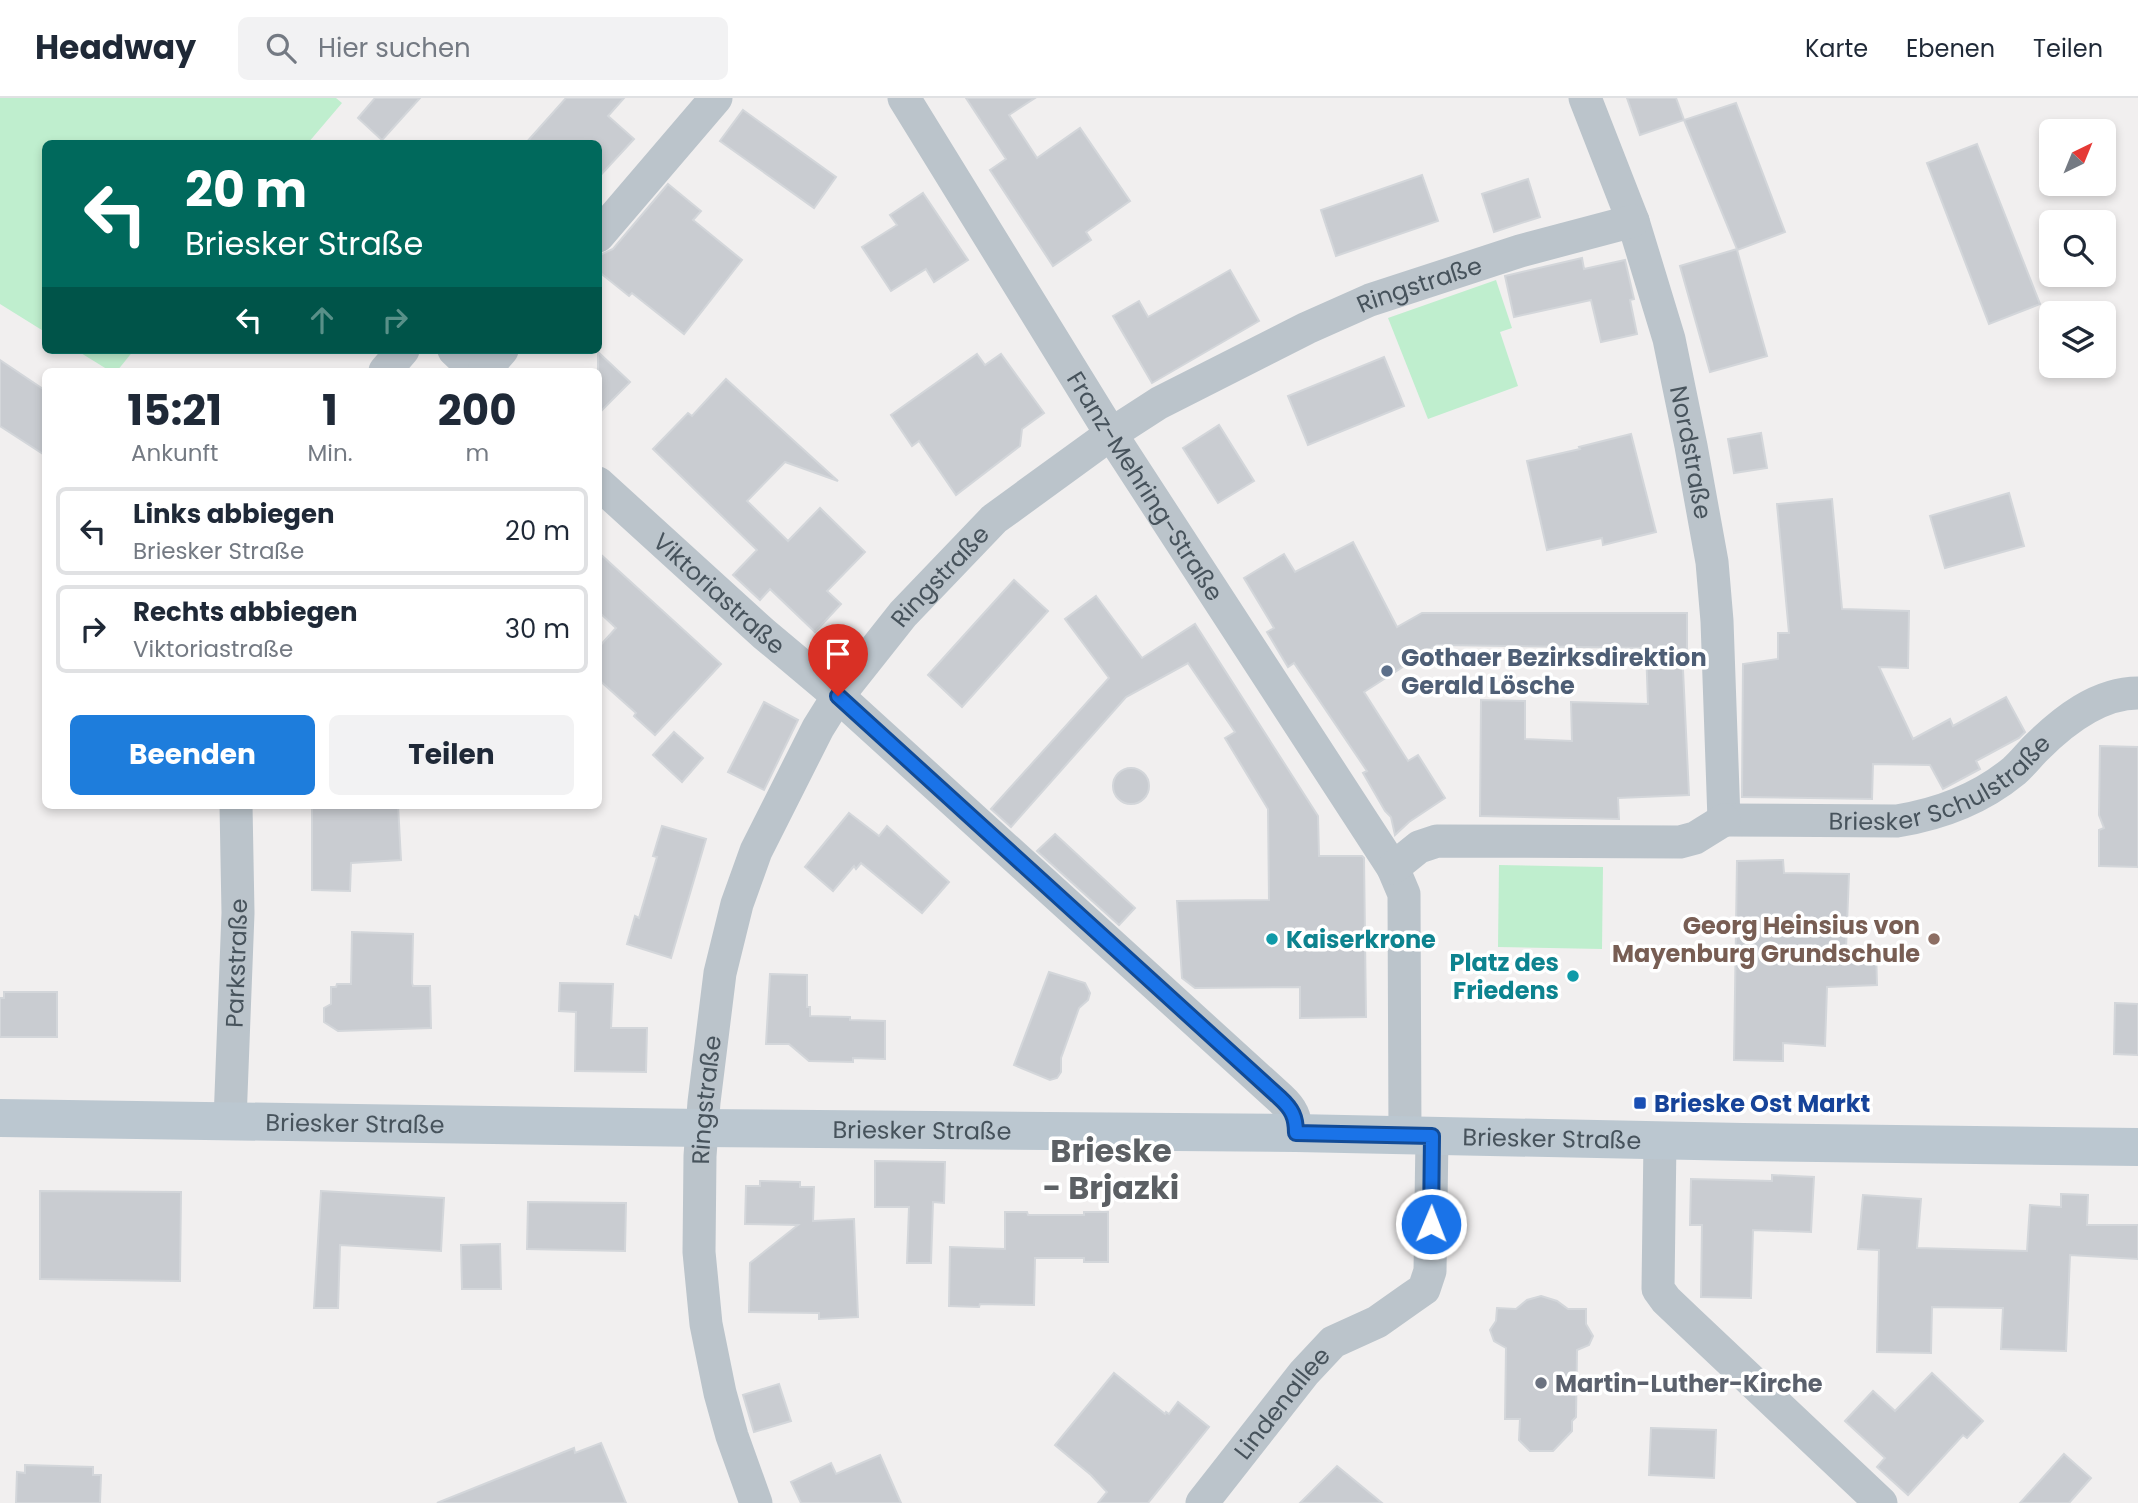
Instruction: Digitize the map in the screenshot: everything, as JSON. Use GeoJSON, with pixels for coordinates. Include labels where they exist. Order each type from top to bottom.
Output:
{"type":"FeatureCollection","features":[{"type":"Feature","properties":{"kind":"main road","name":"Briesker Straße"},"geometry":{"type":"LineString","coordinates":[[0,1118],[1296,1133],[2138,1147]]}},
{"type":"Feature","properties":{"kind":"street"},"geometry":{"type":"LineString","coordinates":[[602,231],[716,98]]}},
{"type":"Feature","properties":{"kind":"street","name":"Franz-Mehring-Straße"},"geometry":{"type":"LineString","coordinates":[[904,98],[1111,434],[1393,869]]}},
{"type":"Feature","properties":{"kind":"street","name":"Nordstraße"},"geometry":{"type":"LineString","coordinates":[[1585,98],[1633,221],[1669,339],[1692,446],[1712,562],[1717,621],[1724,820]]}},
{"type":"Feature","properties":{"kind":"street","name":"Ringstraße"},"geometry":{"type":"LineString","coordinates":[[756,1503],[732,1436],[706,1324],[699,1252],[699,1156],[720,973],[737,904],[756,851],[818,728],[838,696],[903,614],[994,519],[1111,434],[1159,403],[1307,328],[1370,300],[1520,251],[1633,221]]}},
{"type":"Feature","properties":{"kind":"street"},"geometry":{"type":"LineString","coordinates":[[388,368],[400,354]]}},
{"type":"Feature","properties":{"kind":"street"},"geometry":{"type":"LineString","coordinates":[[458,354],[473,368]]}},
{"type":"Feature","properties":{"kind":"street"},"geometry":{"type":"LineString","coordinates":[[487,368],[499,354]]}},
{"type":"Feature","properties":{"kind":"street","name":"Viktoriastraße"},"geometry":{"type":"LineString","coordinates":[[602,487],[764,634],[838,696],[1280,1098],[1296,1118],[1296,1133]]}},
{"type":"Feature","properties":{"kind":"street","name":"Briesker Schulstraße"},"geometry":{"type":"LineString","coordinates":[[1724,820],[1897,821],[1937,813],[2002,779],[2072,717],[2099,701],[2138,693]]}},
{"type":"Feature","properties":{"kind":"street","name":"Parkstraße"},"geometry":{"type":"LineString","coordinates":[[230,1121],[238,913],[236,809]]}},
{"type":"Feature","properties":{"kind":"street"},"geometry":{"type":"LineString","coordinates":[[1418,1136],[1404,894],[1393,869],[1419,847],[1437,841],[1680,842],[1695,838],[1724,820]]}},
{"type":"Feature","properties":{"kind":"street","name":"Lindenallee"},"geometry":{"type":"LineString","coordinates":[[1202,1503],[1304,1373],[1334,1342],[1377,1322],[1424,1289],[1430,1271],[1418,1136]]}},
{"type":"Feature","properties":{"kind":"street"},"geometry":{"type":"LineString","coordinates":[[1660,1140],[1658,1289],[1680,1314],[1881,1503]]}},
{"type":"Feature","properties":{"kind":"green space"},"geometry":{"type":"Polygon","coordinates":[[[0,98],[336,98],[342,103],[311,140],[42,140],[42,330],[0,304],[0,98]]]}},
{"type":"Feature","properties":{"kind":"green space"},"geometry":{"type":"Polygon","coordinates":[[[1496,280],[1512,328],[1500,332],[1518,386],[1428,419],[1388,318],[1496,280]]]}},
{"type":"Feature","properties":{"kind":"green space"},"geometry":{"type":"Polygon","coordinates":[[[82,354],[131,354],[119,368],[105,368],[82,354]]]}},
{"type":"Feature","properties":{"kind":"green space"},"geometry":{"type":"Polygon","coordinates":[[[1499,865],[1603,867],[1602,949],[1498,947],[1499,865]]]}},
{"type":"Feature","properties":{"kind":"building"},"geometry":{"type":"Polygon","coordinates":[[[375,98],[420,98],[382,140],[358,118],[375,98]]]}},
{"type":"Feature","properties":{"kind":"building"},"geometry":{"type":"Polygon","coordinates":[[[566,98],[624,98],[608,116],[634,139],[602,174],[602,140],[529,140],[566,98]]]}},
{"type":"Feature","properties":{"kind":"building"},"geometry":{"type":"Polygon","coordinates":[[[966,98],[1035,98],[1009,115],[1037,158],[1080,128],[1130,201],[1086,232],[1091,240],[1053,266],[990,170],[1006,159],[966,98]]]}},
{"type":"Feature","properties":{"kind":"building"},"geometry":{"type":"Polygon","coordinates":[[[1627,98],[1676,98],[1684,120],[1640,135],[1627,98]]]}},
{"type":"Feature","properties":{"kind":"building"},"geometry":{"type":"Polygon","coordinates":[[[1736,103],[1785,232],[1737,250],[1767,356],[1710,372],[1680,266],[1737,249],[1684,120],[1736,103]]]}},
{"type":"Feature","properties":{"kind":"building"},"geometry":{"type":"Polygon","coordinates":[[[743,110],[836,177],[814,208],[720,141],[743,110]]]}},
{"type":"Feature","properties":{"kind":"building"},"geometry":{"type":"Polygon","coordinates":[[[1977,144],[2039,304],[1989,324],[1927,163],[1977,144]]]}},
{"type":"Feature","properties":{"kind":"building"},"geometry":{"type":"Polygon","coordinates":[[[1422,175],[1438,221],[1336,256],[1321,210],[1422,175]]]}},
{"type":"Feature","properties":{"kind":"building"},"geometry":{"type":"Polygon","coordinates":[[[1528,179],[1540,217],[1494,232],[1482,194],[1528,179]]]}},
{"type":"Feature","properties":{"kind":"building"},"geometry":{"type":"Polygon","coordinates":[[[668,184],[701,211],[693,220],[742,260],[684,334],[632,293],[629,296],[602,274],[602,254],[613,249],[668,184]]]}},
{"type":"Feature","properties":{"kind":"building"},"geometry":{"type":"Polygon","coordinates":[[[923,193],[968,260],[934,282],[926,269],[891,291],[862,247],[897,225],[890,215],[923,193]]]}},
{"type":"Feature","properties":{"kind":"building"},"geometry":{"type":"Polygon","coordinates":[[[1582,258],[1584,269],[1625,260],[1634,299],[1630,300],[1637,334],[1601,342],[1591,300],[1514,317],[1505,276],[1582,258]]]}},
{"type":"Feature","properties":{"kind":"building"},"geometry":{"type":"Polygon","coordinates":[[[1230,270],[1259,321],[1152,383],[1113,316],[1139,301],[1148,317],[1230,270]]]}},
{"type":"Feature","properties":{"kind":"building"},"geometry":{"type":"Polygon","coordinates":[[[598,354],[600,354],[630,382],[602,410],[602,368],[598,368],[598,354]]]}},
{"type":"Feature","properties":{"kind":"building"},"geometry":{"type":"Polygon","coordinates":[[[977,354],[985,365],[1001,354],[1044,413],[1022,429],[1020,446],[956,495],[919,441],[912,446],[891,415],[977,354]]]}},
{"type":"Feature","properties":{"kind":"building"},"geometry":{"type":"Polygon","coordinates":[[[1384,357],[1404,406],[1308,445],[1288,396],[1384,357]]]}},
{"type":"Feature","properties":{"kind":"building"},"geometry":{"type":"Polygon","coordinates":[[[0,360],[42,388],[42,453],[0,426],[0,360]]]}},
{"type":"Feature","properties":{"kind":"building"},"geometry":{"type":"Polygon","coordinates":[[[726,379],[838,481],[785,462],[747,501],[788,541],[820,508],[865,552],[827,591],[841,604],[815,632],[770,589],[760,600],[733,575],[757,550],[653,449],[688,413],[692,416],[726,379]]]}},
{"type":"Feature","properties":{"kind":"building"},"geometry":{"type":"Polygon","coordinates":[[[1219,425],[1254,481],[1218,503],[1183,448],[1219,425]]]}},
{"type":"Feature","properties":{"kind":"building"},"geometry":{"type":"Polygon","coordinates":[[[1761,433],[1767,468],[1734,473],[1728,439],[1761,433]]]}},
{"type":"Feature","properties":{"kind":"building"},"geometry":{"type":"Polygon","coordinates":[[[1631,434],[1656,532],[1603,545],[1602,538],[1547,550],[1527,461],[1631,434]]]}},
{"type":"Feature","properties":{"kind":"building"},"geometry":{"type":"Polygon","coordinates":[[[2009,493],[2024,546],[1945,568],[1930,516],[2009,493]]]}},
{"type":"Feature","properties":{"kind":"building"},"geometry":{"type":"Polygon","coordinates":[[[1832,499],[1842,609],[1909,611],[1908,668],[1879,667],[1913,739],[1950,719],[1953,726],[2006,697],[2025,732],[2019,738],[1976,761],[1980,769],[1943,789],[1930,765],[1873,764],[1872,799],[1742,797],[1743,664],[1778,659],[1778,633],[1789,633],[1777,504],[1832,499]]]}},
{"type":"Feature","properties":{"kind":"building"},"geometry":{"type":"Polygon","coordinates":[[[1353,542],[1397,627],[1422,613],[1687,613],[1687,649],[1682,649],[1689,795],[1618,798],[1619,819],[1480,816],[1481,700],[1525,701],[1525,739],[1572,741],[1571,702],[1648,704],[1646,648],[1437,645],[1364,692],[1408,761],[1418,755],[1445,798],[1409,822],[1395,835],[1391,817],[1363,773],[1367,771],[1294,663],[1288,667],[1267,632],[1274,628],[1244,578],[1284,554],[1295,572],[1353,542]]]}},
{"type":"Feature","properties":{"kind":"building"},"geometry":{"type":"Polygon","coordinates":[[[602,556],[721,664],[655,735],[634,716],[636,713],[602,683],[602,644],[616,628],[602,615],[602,556]]]}},
{"type":"Feature","properties":{"kind":"building"},"geometry":{"type":"Polygon","coordinates":[[[1014,580],[1048,611],[962,707],[928,675],[1014,580]]]}},
{"type":"Feature","properties":{"kind":"building"},"geometry":{"type":"Polygon","coordinates":[[[1096,596],[1142,658],[1195,624],[1318,816],[1319,856],[1364,858],[1366,1017],[1300,1018],[1300,987],[1195,988],[1182,978],[1177,901],[1269,900],[1268,809],[1225,738],[1235,732],[1188,663],[1126,697],[1011,827],[991,809],[1109,678],[1065,619],[1096,596]]]}},
{"type":"Feature","properties":{"kind":"building"},"geometry":{"type":"Polygon","coordinates":[[[764,702],[798,720],[764,790],[728,772],[764,702]]]}},
{"type":"Feature","properties":{"kind":"building"},"geometry":{"type":"Polygon","coordinates":[[[674,732],[703,758],[682,782],[653,755],[674,732]]]}},
{"type":"Feature","properties":{"kind":"building"},"geometry":{"type":"Polygon","coordinates":[[[2100,746],[2138,747],[2138,867],[2099,866],[2099,830],[2104,828],[2099,815],[2100,746]]]}},
{"type":"Feature","properties":{"kind":"building"},"geometry":{"type":"Polygon","coordinates":[[[1131,768],[1144,773],[1149,786],[1144,799],[1131,804],[1118,799],[1113,786],[1118,773],[1131,768]]]}},
{"type":"Feature","properties":{"kind":"building"},"geometry":{"type":"Polygon","coordinates":[[[312,809],[398,809],[401,860],[351,863],[350,891],[312,890],[312,809]]]}},
{"type":"Feature","properties":{"kind":"building"},"geometry":{"type":"Polygon","coordinates":[[[849,813],[879,836],[887,826],[949,882],[922,913],[861,863],[856,869],[854,866],[833,891],[805,867],[849,813]]]}},
{"type":"Feature","properties":{"kind":"building"},"geometry":{"type":"Polygon","coordinates":[[[662,826],[706,839],[671,958],[627,944],[635,916],[639,918],[657,857],[653,856],[662,826]]]}},
{"type":"Feature","properties":{"kind":"building"},"geometry":{"type":"Polygon","coordinates":[[[1055,834],[1135,908],[1119,925],[1037,851],[1055,834]]]}},
{"type":"Feature","properties":{"kind":"building"},"geometry":{"type":"Polygon","coordinates":[[[1783,860],[1784,873],[1849,874],[1846,949],[1876,948],[1877,985],[1827,987],[1825,1046],[1783,1043],[1783,1061],[1734,1060],[1737,861],[1783,860]]]}},
{"type":"Feature","properties":{"kind":"building"},"geometry":{"type":"Polygon","coordinates":[[[352,932],[413,934],[412,983],[413,986],[430,986],[431,1028],[338,1031],[324,1022],[324,1008],[331,1004],[331,987],[351,984],[352,932]]]}},
{"type":"Feature","properties":{"kind":"building"},"geometry":{"type":"Polygon","coordinates":[[[1049,972],[1085,983],[1090,993],[1088,1000],[1079,1008],[1061,1058],[1061,1072],[1057,1078],[1050,1080],[1014,1065],[1049,972]]]}},
{"type":"Feature","properties":{"kind":"building"},"geometry":{"type":"Polygon","coordinates":[[[770,974],[807,975],[807,1007],[810,1007],[810,1016],[885,1021],[885,1059],[853,1058],[853,1062],[809,1061],[789,1044],[766,1044],[770,974]]]}},
{"type":"Feature","properties":{"kind":"building"},"geometry":{"type":"Polygon","coordinates":[[[560,983],[613,984],[611,1028],[647,1028],[646,1072],[575,1071],[576,1012],[559,1011],[560,983]]]}},
{"type":"Feature","properties":{"kind":"building"},"geometry":{"type":"Polygon","coordinates":[[[4,992],[57,992],[57,1037],[0,1037],[0,998],[4,998],[4,992]]]}},
{"type":"Feature","properties":{"kind":"building"},"geometry":{"type":"Polygon","coordinates":[[[2115,1003],[2138,1004],[2138,1055],[2114,1054],[2115,1003]]]}},
{"type":"Feature","properties":{"kind":"building"},"geometry":{"type":"Polygon","coordinates":[[[875,1161],[945,1162],[944,1203],[933,1202],[931,1263],[907,1263],[909,1207],[875,1207],[875,1161]]]}},
{"type":"Feature","properties":{"kind":"building"},"geometry":{"type":"Polygon","coordinates":[[[1772,1175],[1814,1177],[1811,1232],[1753,1230],[1751,1298],[1701,1297],[1702,1225],[1690,1225],[1691,1179],[1772,1181],[1772,1175]]]}},
{"type":"Feature","properties":{"kind":"building"},"geometry":{"type":"Polygon","coordinates":[[[760,1181],[800,1182],[800,1187],[814,1187],[813,1221],[854,1219],[858,1317],[819,1319],[819,1313],[749,1312],[750,1263],[798,1225],[745,1224],[746,1186],[760,1186],[760,1181]]]}},
{"type":"Feature","properties":{"kind":"building"},"geometry":{"type":"Polygon","coordinates":[[[40,1191],[181,1192],[180,1281],[40,1279],[40,1191]]]}},
{"type":"Feature","properties":{"kind":"building"},"geometry":{"type":"Polygon","coordinates":[[[321,1191],[444,1198],[441,1251],[340,1245],[338,1308],[314,1308],[321,1191]]]}},
{"type":"Feature","properties":{"kind":"building"},"geometry":{"type":"Polygon","coordinates":[[[2061,1194],[2088,1195],[2087,1225],[2138,1225],[2138,1259],[2070,1255],[2066,1351],[2001,1349],[2003,1308],[1932,1307],[1931,1353],[1877,1352],[1879,1250],[1858,1249],[1863,1195],[1921,1199],[1917,1248],[2027,1251],[2030,1205],[2061,1207],[2061,1194]]]}},
{"type":"Feature","properties":{"kind":"building"},"geometry":{"type":"Polygon","coordinates":[[[528,1202],[626,1203],[625,1251],[527,1249],[528,1202]]]}},
{"type":"Feature","properties":{"kind":"building"},"geometry":{"type":"Polygon","coordinates":[[[1005,1212],[1027,1212],[1028,1215],[1084,1215],[1084,1212],[1108,1212],[1108,1262],[1084,1262],[1084,1258],[1035,1258],[1034,1305],[949,1306],[950,1247],[1005,1249],[1005,1212]]]}},
{"type":"Feature","properties":{"kind":"building"},"geometry":{"type":"Polygon","coordinates":[[[500,1244],[501,1289],[462,1289],[461,1245],[500,1244]]]}},
{"type":"Feature","properties":{"kind":"building","name":"Martin-Luther-Kirche"},"geometry":{"type":"Polygon","coordinates":[[[1541,1296],[1557,1301],[1568,1309],[1586,1309],[1586,1324],[1593,1336],[1589,1345],[1577,1350],[1576,1417],[1572,1421],[1572,1431],[1553,1451],[1530,1451],[1519,1440],[1520,1419],[1505,1419],[1506,1348],[1494,1341],[1490,1330],[1496,1321],[1497,1308],[1516,1309],[1527,1300],[1541,1296]]]}},
{"type":"Feature","properties":{"kind":"building"},"geometry":{"type":"Polygon","coordinates":[[[1114,1373],[1165,1414],[1169,1414],[1178,1402],[1209,1427],[1148,1503],[1098,1503],[1107,1492],[1055,1445],[1114,1373]]]}},
{"type":"Feature","properties":{"kind":"building"},"geometry":{"type":"Polygon","coordinates":[[[1932,1373],[1983,1421],[1967,1438],[1963,1435],[1908,1495],[1877,1467],[1885,1458],[1845,1421],[1873,1391],[1895,1411],[1932,1373]]]}},
{"type":"Feature","properties":{"kind":"building"},"geometry":{"type":"Polygon","coordinates":[[[779,1384],[791,1421],[754,1432],[743,1395],[779,1384]]]}},
{"type":"Feature","properties":{"kind":"building"},"geometry":{"type":"Polygon","coordinates":[[[1651,1428],[1716,1430],[1714,1478],[1649,1475],[1651,1428]]]}},
{"type":"Feature","properties":{"kind":"building"},"geometry":{"type":"Polygon","coordinates":[[[601,1443],[626,1503],[437,1503],[574,1448],[575,1453],[601,1443]]]}},
{"type":"Feature","properties":{"kind":"building"},"geometry":{"type":"Polygon","coordinates":[[[2064,1454],[2091,1478],[2069,1503],[2020,1503],[2064,1454]]]}},
{"type":"Feature","properties":{"kind":"building"},"geometry":{"type":"Polygon","coordinates":[[[880,1455],[901,1503],[801,1503],[791,1482],[831,1463],[836,1474],[880,1455]]]}},
{"type":"Feature","properties":{"kind":"building"},"geometry":{"type":"Polygon","coordinates":[[[25,1465],[93,1467],[93,1475],[101,1475],[100,1503],[16,1503],[17,1472],[25,1473],[25,1465]]]}},
{"type":"Feature","properties":{"kind":"building"},"geometry":{"type":"Polygon","coordinates":[[[1337,1466],[1382,1503],[1300,1503],[1337,1466]]]}},
{"type":"Feature","properties":{"kind":"place","name":"Gothaer Bezirksdirektion Gerald Lösche"},"geometry":{"type":"Point","coordinates":[1387,671]}},
{"type":"Feature","properties":{"kind":"place","name":"Kaiserkrone"},"geometry":{"type":"Point","coordinates":[1272,939]}},
{"type":"Feature","properties":{"kind":"place","name":"Georg Heinsius von Mayenburg Grundschule"},"geometry":{"type":"Point","coordinates":[1934,939]}},
{"type":"Feature","properties":{"kind":"place","name":"Platz des Friedens"},"geometry":{"type":"Point","coordinates":[1573,976]}},
{"type":"Feature","properties":{"kind":"place","name":"Brieske Ost Markt"},"geometry":{"type":"Point","coordinates":[1640,1103]}},
{"type":"Feature","properties":{"kind":"place","name":"Martin-Luther-Kirche"},"geometry":{"type":"Point","coordinates":[1541,1383]}},
{"type":"Feature","properties":{"kind":"district","name":"Brieske - Brjazki"},"geometry":{"type":"Point","coordinates":[1111,1168]}},
{"type":"Feature","properties":{"kind":"route"},"geometry":{"type":"LineString","coordinates":[[838,696],[1280,1098],[1296,1118],[1296,1133],[1432,1136],[1431,1224]]}}]}
